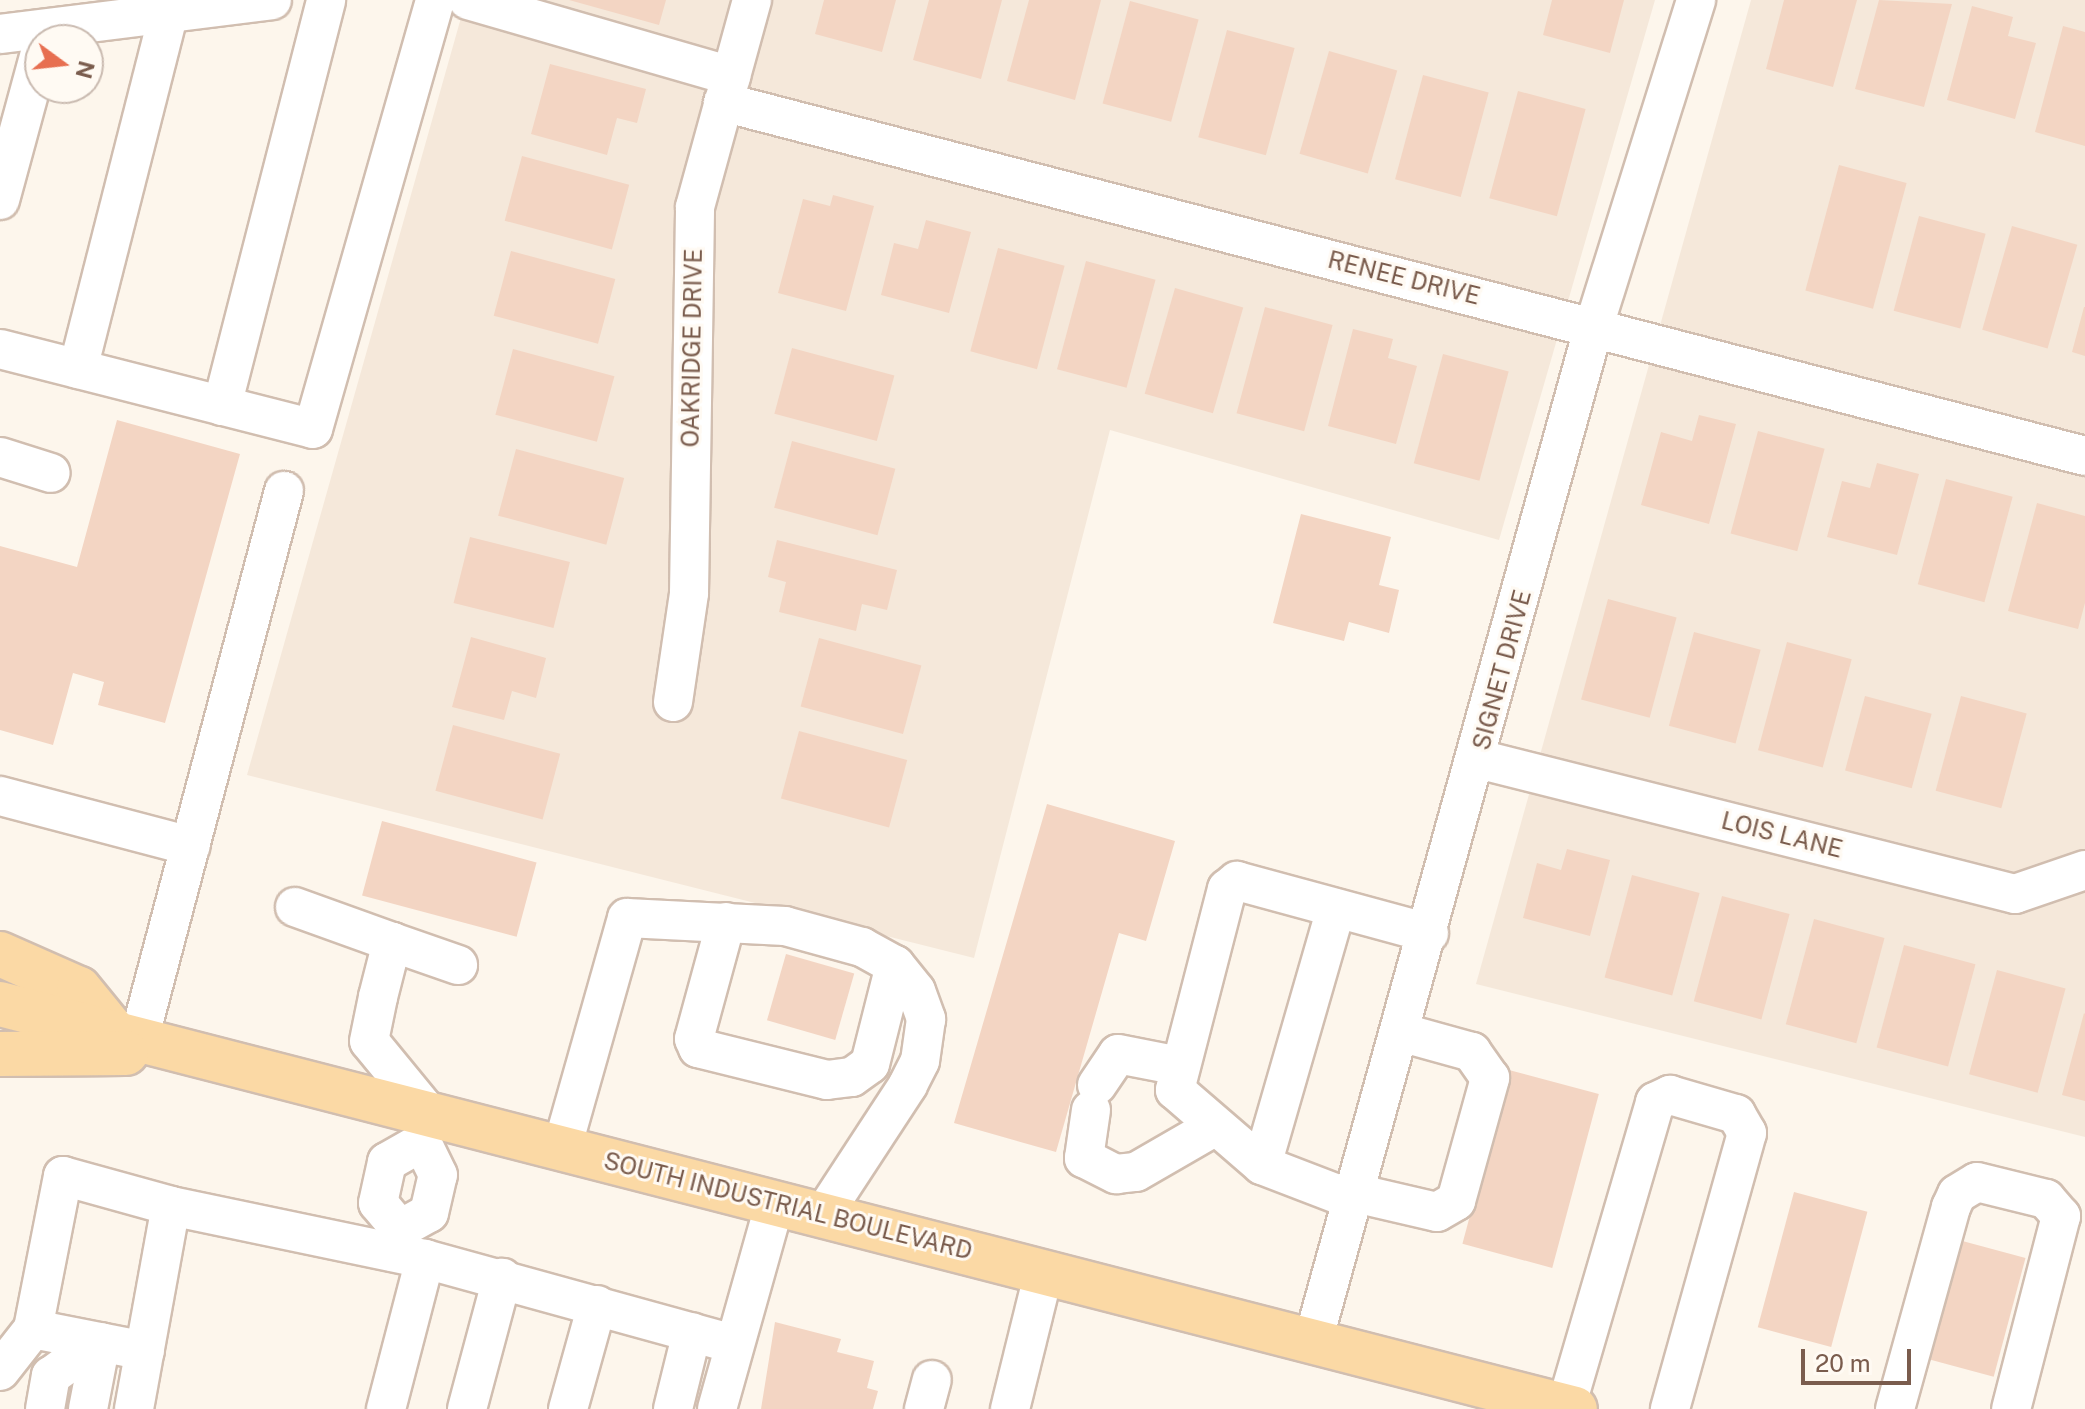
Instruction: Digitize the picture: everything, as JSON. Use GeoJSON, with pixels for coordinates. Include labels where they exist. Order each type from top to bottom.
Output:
{"type":"FeatureCollection","features":[{"type":"Feature","properties":{"kind":"main road"},"geometry":{"type":"LineString","coordinates":[[0,954],[79,989],[127,1036]]}},
{"type":"Feature","properties":{"kind":"main road","name":"SOUTH INDUSTRIAL BOULEVARD"},"geometry":{"type":"LineString","coordinates":[[0,1004],[191,1052],[426,1128],[562,1148],[1570,1408]]}},
{"type":"Feature","properties":{"kind":"main road"},"geometry":{"type":"LineString","coordinates":[[0,1054],[191,1052]]}},
{"type":"Feature","properties":{"kind":"street"},"geometry":{"type":"LineString","coordinates":[[104,27],[169,13],[272,0]]}},
{"type":"Feature","properties":{"kind":"street"},"geometry":{"type":"LineString","coordinates":[[222,406],[326,0]]}},
{"type":"Feature","properties":{"kind":"street"},"geometry":{"type":"LineString","coordinates":[[0,349],[313,429],[435,0]]}},
{"type":"Feature","properties":{"kind":"street","name":"RENEE DRIVE"},"geometry":{"type":"LineString","coordinates":[[468,0],[727,89],[1594,326],[2085,456]]}},
{"type":"Feature","properties":{"kind":"street","name":"OAKRIDGE DRIVE"},"geometry":{"type":"LineString","coordinates":[[673,702],[689,593],[695,207],[752,0]]}},
{"type":"Feature","properties":{"kind":"street","name":"SIGNET DRIVE"},"geometry":{"type":"LineString","coordinates":[[1313,1341],[1478,759],[1594,326],[1696,0]]}},
{"type":"Feature","properties":{"kind":"street"},"geometry":{"type":"LineString","coordinates":[[78,369],[169,13]]}},
{"type":"Feature","properties":{"kind":"street"},"geometry":{"type":"LineString","coordinates":[[0,34],[24,37]]}},
{"type":"Feature","properties":{"kind":"street"},"geometry":{"type":"LineString","coordinates":[[0,200],[26,104]]}},
{"type":"Feature","properties":{"kind":"street"},"geometry":{"type":"LineString","coordinates":[[0,457],[51,473]]}},
{"type":"Feature","properties":{"kind":"street"},"geometry":{"type":"LineString","coordinates":[[127,1036],[191,846],[284,491]]}},
{"type":"Feature","properties":{"kind":"street","name":"LOIS LANE"},"geometry":{"type":"LineString","coordinates":[[1478,759],[2015,894],[2085,870]]}},
{"type":"Feature","properties":{"kind":"street"},"geometry":{"type":"LineString","coordinates":[[0,796],[191,846]]}},
{"type":"Feature","properties":{"kind":"street"},"geometry":{"type":"LineString","coordinates":[[1400,1032],[1472,1052],[1490,1078],[1456,1201],[1437,1212],[1354,1196],[1262,1165],[1214,1127],[1175,1090],[1231,882],[1429,933]]}},
{"type":"Feature","properties":{"kind":"street"},"geometry":{"type":"LineString","coordinates":[[295,907],[458,965]]}},
{"type":"Feature","properties":{"kind":"street"},"geometry":{"type":"LineString","coordinates":[[1262,1165],[1336,908]]}},
{"type":"Feature","properties":{"kind":"street"},"geometry":{"type":"LineString","coordinates":[[562,1148],[622,923],[634,915],[785,926],[862,947],[895,965],[916,991],[926,1019],[920,1061],[823,1215]]}},
{"type":"Feature","properties":{"kind":"street"},"geometry":{"type":"LineString","coordinates":[[726,922],[694,1039],[698,1048],[827,1080],[852,1077],[870,1064],[895,965]]}},
{"type":"Feature","properties":{"kind":"street"},"geometry":{"type":"LineString","coordinates":[[386,1409],[406,1247],[429,1213],[438,1175],[426,1128],[369,1041],[392,942]]}},
{"type":"Feature","properties":{"kind":"street"},"geometry":{"type":"LineString","coordinates":[[1179,1066],[1118,1054],[1094,1098],[1084,1158],[1116,1174],[1136,1172],[1214,1127]]}},
{"type":"Feature","properties":{"kind":"street"},"geometry":{"type":"LineString","coordinates":[[1570,1408],[1655,1102],[1670,1095],[1736,1114],[1747,1133],[1670,1409]]}},
{"type":"Feature","properties":{"kind":"street"},"geometry":{"type":"LineString","coordinates":[[0,1371],[33,1329],[63,1176],[171,1206],[406,1247],[502,1278],[734,1344]]}},
{"type":"Feature","properties":{"kind":"street"},"geometry":{"type":"LineString","coordinates":[[1895,1409],[1951,1207],[1957,1194],[1977,1182],[2046,1199],[2061,1216],[2011,1409]]}},
{"type":"Feature","properties":{"kind":"street"},"geometry":{"type":"LineString","coordinates":[[717,1409],[775,1203]]}},
{"type":"Feature","properties":{"kind":"street"},"geometry":{"type":"LineString","coordinates":[[134,1409],[171,1206]]}},
{"type":"Feature","properties":{"kind":"street"},"geometry":{"type":"LineString","coordinates":[[1010,1409],[1044,1272]]}},
{"type":"Feature","properties":{"kind":"street"},"geometry":{"type":"LineString","coordinates":[[467,1409],[502,1278]]}},
{"type":"Feature","properties":{"kind":"street"},"geometry":{"type":"LineString","coordinates":[[568,1409],[597,1305]]}},
{"type":"Feature","properties":{"kind":"street"},"geometry":{"type":"LineString","coordinates":[[33,1329],[76,1375],[145,1351]]}},
{"type":"Feature","properties":{"kind":"street"},"geometry":{"type":"LineString","coordinates":[[673,1409],[692,1332]]}},
{"type":"Feature","properties":{"kind":"shaded area"},"geometry":{"type":"Polygon","coordinates":[[[466,0],[1655,0],[1499,540],[1110,430],[974,958],[247,775],[466,0]]]}},
{"type":"Feature","properties":{"kind":"shaded area"},"geometry":{"type":"Polygon","coordinates":[[[1751,0],[2085,0],[2085,1137],[1476,984],[1751,0]]]}},
{"type":"Feature","properties":{"kind":"building"},"geometry":{"type":"Polygon","coordinates":[[[569,0],[666,0],[659,25],[569,0]]]}},
{"type":"Feature","properties":{"kind":"building"},"geometry":{"type":"Polygon","coordinates":[[[824,0],[896,0],[882,52],[815,34],[824,0]]]}},
{"type":"Feature","properties":{"kind":"building"},"geometry":{"type":"Polygon","coordinates":[[[929,0],[1002,0],[981,79],[913,60],[929,0]]]}},
{"type":"Feature","properties":{"kind":"building"},"geometry":{"type":"Polygon","coordinates":[[[1029,0],[1101,0],[1075,100],[1007,81],[1029,0]]]}},
{"type":"Feature","properties":{"kind":"building"},"geometry":{"type":"Polygon","coordinates":[[[1552,0],[1624,0],[1610,53],[1543,35],[1552,0]]]}},
{"type":"Feature","properties":{"kind":"building"},"geometry":{"type":"Polygon","coordinates":[[[1784,0],[1857,0],[1833,87],[1766,69],[1784,0]]]}},
{"type":"Feature","properties":{"kind":"building"},"geometry":{"type":"Polygon","coordinates":[[[1879,0],[1952,4],[1924,107],[1855,89],[1879,0]]]}},
{"type":"Feature","properties":{"kind":"building"},"geometry":{"type":"Polygon","coordinates":[[[1130,1],[1199,19],[1171,122],[1103,103],[1130,1]]]}},
{"type":"Feature","properties":{"kind":"building"},"geometry":{"type":"Polygon","coordinates":[[[1972,6],[2013,17],[2008,36],[2036,43],[2015,119],[1947,100],[1972,6]]]}},
{"type":"Feature","properties":{"kind":"building"},"geometry":{"type":"Polygon","coordinates":[[[2063,26],[2085,32],[2085,146],[2035,132],[2063,26]]]}},
{"type":"Feature","properties":{"kind":"building"},"geometry":{"type":"Polygon","coordinates":[[[1227,30],[1295,48],[1266,155],[1198,137],[1227,30]]]}},
{"type":"Feature","properties":{"kind":"building"},"geometry":{"type":"Polygon","coordinates":[[[1329,51],[1397,71],[1368,173],[1300,154],[1329,51]]]}},
{"type":"Feature","properties":{"kind":"building"},"geometry":{"type":"Polygon","coordinates":[[[550,64],[646,89],[637,123],[617,118],[607,155],[531,134],[550,64]]]}},
{"type":"Feature","properties":{"kind":"building"},"geometry":{"type":"Polygon","coordinates":[[[1423,75],[1489,93],[1461,197],[1395,179],[1423,75]]]}},
{"type":"Feature","properties":{"kind":"building"},"geometry":{"type":"Polygon","coordinates":[[[1518,91],[1586,109],[1557,216],[1489,198],[1518,91]]]}},
{"type":"Feature","properties":{"kind":"building"},"geometry":{"type":"Polygon","coordinates":[[[522,156],[629,185],[612,249],[505,221],[522,156]]]}},
{"type":"Feature","properties":{"kind":"building"},"geometry":{"type":"Polygon","coordinates":[[[1839,165],[1907,183],[1873,309],[1805,291],[1839,165]]]}},
{"type":"Feature","properties":{"kind":"building"},"geometry":{"type":"Polygon","coordinates":[[[833,195],[874,206],[846,311],[778,293],[803,199],[830,206],[833,195]]]}},
{"type":"Feature","properties":{"kind":"building"},"geometry":{"type":"Polygon","coordinates":[[[1919,216],[1986,234],[1960,329],[1894,311],[1919,216]]]}},
{"type":"Feature","properties":{"kind":"building"},"geometry":{"type":"Polygon","coordinates":[[[926,220],[971,232],[949,313],[881,295],[894,243],[918,249],[926,220]]]}},
{"type":"Feature","properties":{"kind":"building"},"geometry":{"type":"Polygon","coordinates":[[[2012,226],[2077,245],[2048,349],[1982,330],[2012,226]]]}},
{"type":"Feature","properties":{"kind":"building"},"geometry":{"type":"Polygon","coordinates":[[[998,248],[1065,266],[1037,369],[970,351],[998,248]]]}},
{"type":"Feature","properties":{"kind":"building"},"geometry":{"type":"Polygon","coordinates":[[[511,251],[615,279],[598,344],[494,316],[511,251]]]}},
{"type":"Feature","properties":{"kind":"building"},"geometry":{"type":"Polygon","coordinates":[[[1086,261],[1156,280],[1127,388],[1057,369],[1086,261]]]}},
{"type":"Feature","properties":{"kind":"building"},"geometry":{"type":"Polygon","coordinates":[[[1175,288],[1243,308],[1213,413],[1145,394],[1175,288]]]}},
{"type":"Feature","properties":{"kind":"building"},"geometry":{"type":"Polygon","coordinates":[[[1265,307],[1333,325],[1304,431],[1237,413],[1265,307]]]}},
{"type":"Feature","properties":{"kind":"building"},"geometry":{"type":"Polygon","coordinates":[[[2085,307],[2085,356],[2072,352],[2085,307]]]}},
{"type":"Feature","properties":{"kind":"building"},"geometry":{"type":"Polygon","coordinates":[[[1353,329],[1393,339],[1388,358],[1417,366],[1396,444],[1328,426],[1353,329]]]}},
{"type":"Feature","properties":{"kind":"building"},"geometry":{"type":"Polygon","coordinates":[[[792,348],[894,375],[877,441],[774,414],[792,348]]]}},
{"type":"Feature","properties":{"kind":"building"},"geometry":{"type":"Polygon","coordinates":[[[513,349],[614,376],[597,442],[495,415],[513,349]]]}},
{"type":"Feature","properties":{"kind":"building"},"geometry":{"type":"Polygon","coordinates":[[[1443,354],[1509,372],[1479,481],[1414,463],[1443,354]]]}},
{"type":"Feature","properties":{"kind":"building"},"geometry":{"type":"Polygon","coordinates":[[[1699,415],[1736,424],[1709,524],[1641,505],[1661,432],[1692,441],[1699,415]]]}},
{"type":"Feature","properties":{"kind":"building"},"geometry":{"type":"Polygon","coordinates":[[[117,420],[240,454],[165,723],[98,705],[104,682],[73,673],[53,745],[0,730],[0,546],[77,567],[117,420]]]}},
{"type":"Feature","properties":{"kind":"building"},"geometry":{"type":"Polygon","coordinates":[[[1758,431],[1825,449],[1797,551],[1731,533],[1758,431]]]}},
{"type":"Feature","properties":{"kind":"building"},"geometry":{"type":"Polygon","coordinates":[[[792,441],[895,469],[877,535],[774,508],[792,441]]]}},
{"type":"Feature","properties":{"kind":"building"},"geometry":{"type":"Polygon","coordinates":[[[516,449],[624,478],[606,545],[498,516],[516,449]]]}},
{"type":"Feature","properties":{"kind":"building"},"geometry":{"type":"Polygon","coordinates":[[[1877,463],[1919,474],[1897,555],[1827,537],[1842,481],[1870,488],[1877,463]]]}},
{"type":"Feature","properties":{"kind":"building"},"geometry":{"type":"Polygon","coordinates":[[[1946,479],[2013,497],[1984,602],[1918,584],[1946,479]]]}},
{"type":"Feature","properties":{"kind":"building"},"geometry":{"type":"Polygon","coordinates":[[[2037,503],[2085,516],[2085,603],[2078,629],[2008,611],[2037,503]]]}},
{"type":"Feature","properties":{"kind":"building"},"geometry":{"type":"Polygon","coordinates":[[[1301,514],[1391,537],[1379,585],[1399,590],[1389,633],[1349,622],[1344,641],[1273,623],[1301,514]]]}},
{"type":"Feature","properties":{"kind":"building"},"geometry":{"type":"Polygon","coordinates":[[[470,537],[570,562],[553,628],[454,603],[470,537]]]}},
{"type":"Feature","properties":{"kind":"building"},"geometry":{"type":"Polygon","coordinates":[[[777,540],[897,570],[887,610],[862,604],[856,631],[779,612],[786,582],[768,577],[777,540]]]}},
{"type":"Feature","properties":{"kind":"building"},"geometry":{"type":"Polygon","coordinates":[[[1608,599],[1677,617],[1650,718],[1581,699],[1608,599]]]}},
{"type":"Feature","properties":{"kind":"building"},"geometry":{"type":"Polygon","coordinates":[[[1694,632],[1761,650],[1736,744],[1669,726],[1694,632]]]}},
{"type":"Feature","properties":{"kind":"building"},"geometry":{"type":"Polygon","coordinates":[[[471,637],[546,658],[536,698],[512,691],[504,720],[452,707],[471,637]]]}},
{"type":"Feature","properties":{"kind":"building"},"geometry":{"type":"Polygon","coordinates":[[[819,638],[921,665],[903,734],[801,707],[819,638]]]}},
{"type":"Feature","properties":{"kind":"building"},"geometry":{"type":"Polygon","coordinates":[[[1787,642],[1852,659],[1823,768],[1758,750],[1787,642]]]}},
{"type":"Feature","properties":{"kind":"building"},"geometry":{"type":"Polygon","coordinates":[[[1865,696],[1932,714],[1912,788],[1845,770],[1865,696]]]}},
{"type":"Feature","properties":{"kind":"building"},"geometry":{"type":"Polygon","coordinates":[[[1961,696],[2027,714],[2001,808],[1936,791],[1961,696]]]}},
{"type":"Feature","properties":{"kind":"building"},"geometry":{"type":"Polygon","coordinates":[[[453,725],[560,754],[543,819],[435,791],[453,725]]]}},
{"type":"Feature","properties":{"kind":"building"},"geometry":{"type":"Polygon","coordinates":[[[799,731],[907,760],[889,828],[781,799],[799,731]]]}},
{"type":"Feature","properties":{"kind":"building"},"geometry":{"type":"Polygon","coordinates":[[[1047,804],[1175,841],[1146,941],[1119,933],[1056,1152],[954,1123],[1047,804]]]}},
{"type":"Feature","properties":{"kind":"building"},"geometry":{"type":"Polygon","coordinates":[[[382,821],[537,862],[517,937],[362,895],[382,821]]]}},
{"type":"Feature","properties":{"kind":"building"},"geometry":{"type":"Polygon","coordinates":[[[1567,849],[1610,860],[1590,936],[1523,918],[1537,863],[1561,870],[1567,849]]]}},
{"type":"Feature","properties":{"kind":"building"},"geometry":{"type":"Polygon","coordinates":[[[1632,875],[1700,893],[1672,996],[1605,977],[1632,875]]]}},
{"type":"Feature","properties":{"kind":"building"},"geometry":{"type":"Polygon","coordinates":[[[1722,896],[1790,914],[1761,1019],[1694,1001],[1722,896]]]}},
{"type":"Feature","properties":{"kind":"building"},"geometry":{"type":"Polygon","coordinates":[[[1814,919],[1885,938],[1856,1043],[1786,1024],[1814,919]]]}},
{"type":"Feature","properties":{"kind":"building"},"geometry":{"type":"Polygon","coordinates":[[[1904,945],[1975,964],[1948,1067],[1877,1047],[1904,945]]]}},
{"type":"Feature","properties":{"kind":"building"},"geometry":{"type":"Polygon","coordinates":[[[786,954],[854,974],[835,1040],[767,1020],[786,954]]]}},
{"type":"Feature","properties":{"kind":"building"},"geometry":{"type":"Polygon","coordinates":[[[1997,970],[2066,988],[2038,1093],[1969,1074],[1997,970]]]}},
{"type":"Feature","properties":{"kind":"building"},"geometry":{"type":"Polygon","coordinates":[[[2085,1014],[2085,1101],[2062,1095],[2085,1014]]]}},
{"type":"Feature","properties":{"kind":"building"},"geometry":{"type":"Polygon","coordinates":[[[1509,1070],[1599,1094],[1552,1268],[1462,1244],[1509,1070]]]}},
{"type":"Feature","properties":{"kind":"building"},"geometry":{"type":"Polygon","coordinates":[[[1794,1192],[1867,1212],[1831,1347],[1758,1327],[1794,1192]]]}},
{"type":"Feature","properties":{"kind":"building"},"geometry":{"type":"Polygon","coordinates":[[[1955,1239],[2026,1258],[1994,1377],[1923,1358],[1955,1239]]]}},
{"type":"Feature","properties":{"kind":"building"},"geometry":{"type":"Polygon","coordinates":[[[775,1322],[841,1339],[837,1352],[874,1361],[867,1388],[878,1391],[873,1409],[761,1409],[775,1322]]]}},
{"type":"Feature","properties":{"kind":"tunnel"},"geometry":{"type":"LineString","coordinates":[[65,1409],[68,1394]]}}]}
